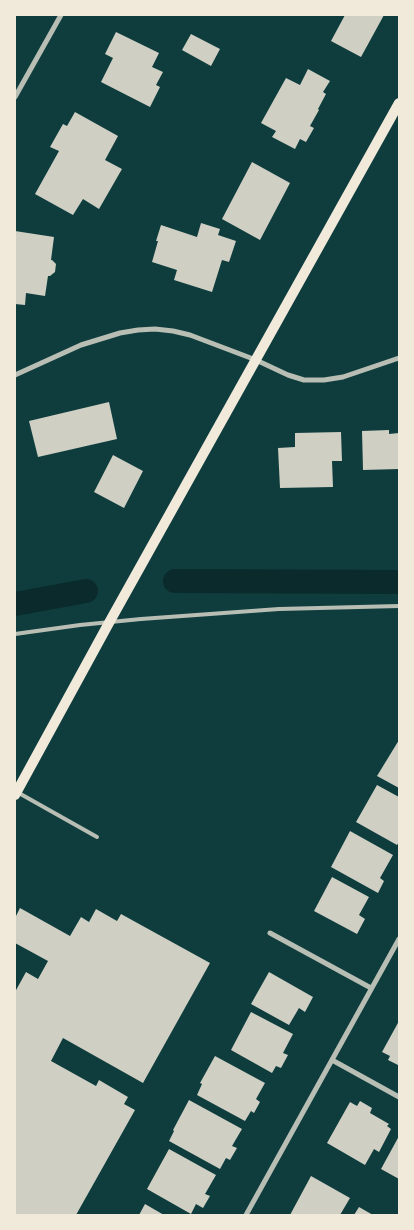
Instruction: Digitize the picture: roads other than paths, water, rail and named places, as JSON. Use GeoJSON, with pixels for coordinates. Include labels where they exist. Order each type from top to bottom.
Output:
{"type":"FeatureCollection","features":[{"type":"Feature","properties":{"kind":"main road"},"geometry":{"type":"LineString","coordinates":[[16,793],[399,103]]}},
{"type":"Feature","properties":{"kind":"street"},"geometry":{"type":"LineString","coordinates":[[16,94],[61,15]]}},
{"type":"Feature","properties":{"kind":"street"},"geometry":{"type":"LineString","coordinates":[[15,375],[80,345],[120,333],[138,330],[173,331],[190,335],[304,380],[324,380],[343,377],[399,358]]}},
{"type":"Feature","properties":{"kind":"street"},"geometry":{"type":"LineString","coordinates":[[270,933],[371,988]]}},
{"type":"Feature","properties":{"kind":"street"},"geometry":{"type":"LineString","coordinates":[[246,1215],[399,939]]}},
{"type":"Feature","properties":{"kind":"street"},"geometry":{"type":"LineString","coordinates":[[332,1060],[399,1097]]}},
{"type":"Feature","properties":{"kind":"lane"},"geometry":{"type":"LineString","coordinates":[[15,634],[110,621],[279,609],[399,606]]}},
{"type":"Feature","properties":{"kind":"lane"},"geometry":{"type":"LineString","coordinates":[[16,793],[97,838]]}},
{"type":"Feature","properties":{"kind":"waterway"},"geometry":{"type":"LineString","coordinates":[[175,581],[399,582]]}},
{"type":"Feature","properties":{"kind":"waterway"},"geometry":{"type":"LineString","coordinates":[[15,604],[86,591]]}}]}
